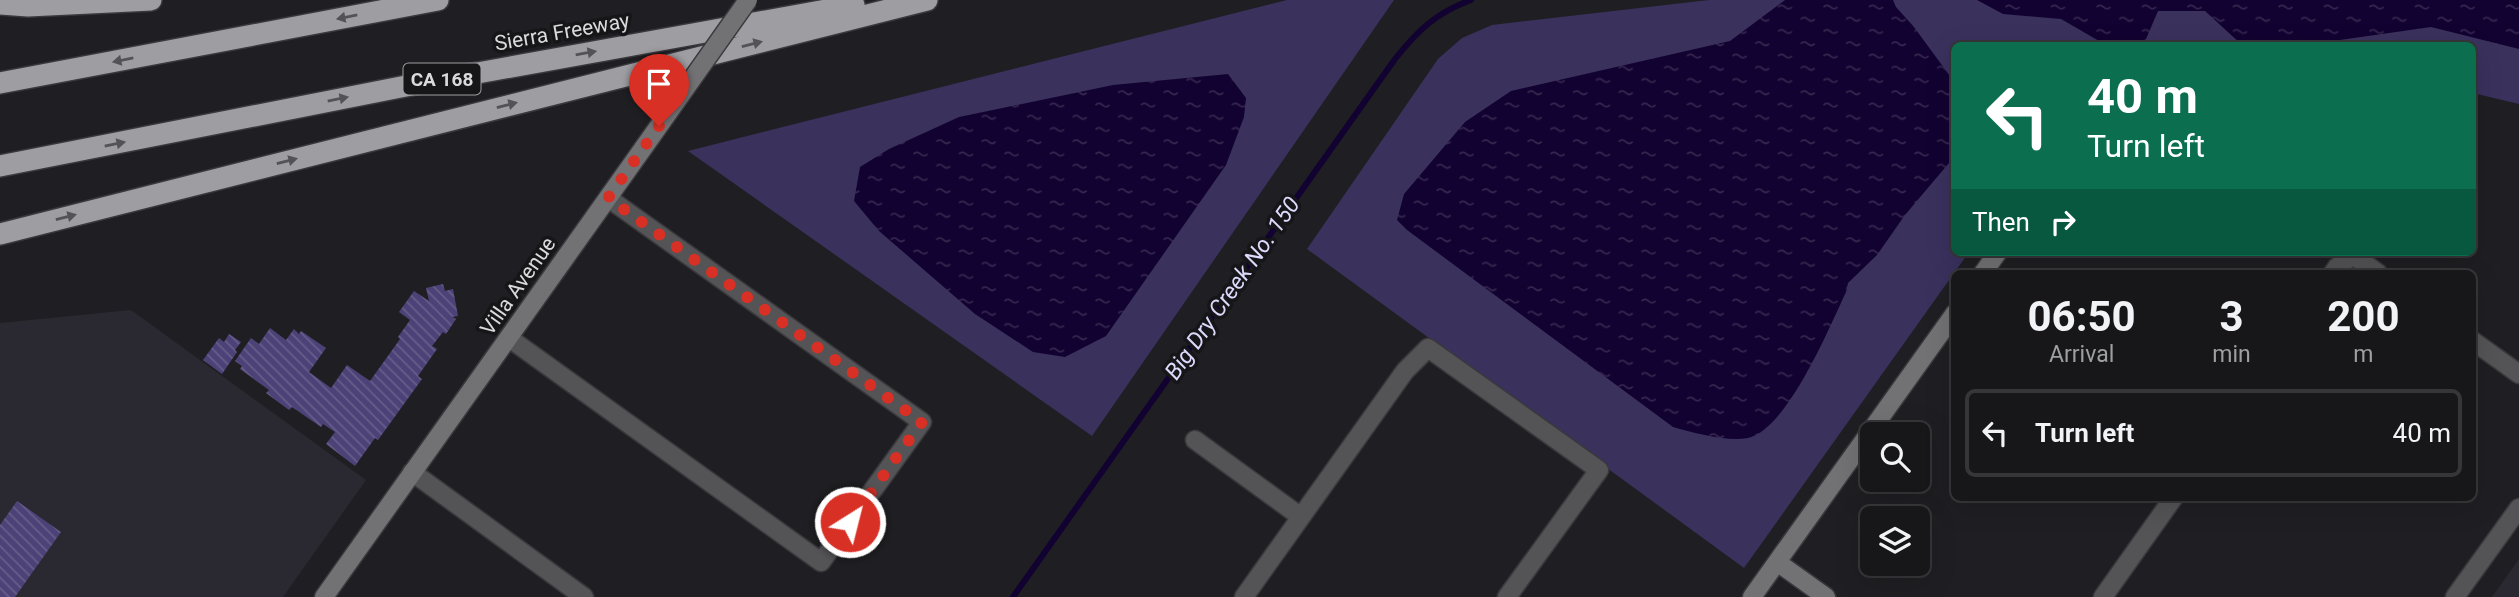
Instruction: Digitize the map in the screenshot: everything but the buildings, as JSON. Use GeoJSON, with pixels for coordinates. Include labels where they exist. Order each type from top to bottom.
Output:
{"type":"FeatureCollection","features":[{"type":"Feature","properties":{"kind":"highway"},"geometry":{"type":"LineString","coordinates":[[0,4],[28,6],[151,0]]}},
{"type":"Feature","properties":{"kind":"highway"},"geometry":{"type":"LineString","coordinates":[[0,83],[438,0]]}},
{"type":"Feature","properties":{"kind":"highway","name":"Sierra Freeway"},"geometry":{"type":"LineString","coordinates":[[0,166],[411,85],[886,0]]}},
{"type":"Feature","properties":{"kind":"highway"},"geometry":{"type":"LineString","coordinates":[[0,234],[927,0]]}},
{"type":"Feature","properties":{"kind":"main road","name":"Villa Avenue"},"geometry":{"type":"LineString","coordinates":[[324,597],[748,0]]}},
{"type":"Feature","properties":{"kind":"main road"},"geometry":{"type":"LineString","coordinates":[[1752,597],[1951,319]]}},
{"type":"Feature","properties":{"kind":"main road"},"geometry":{"type":"LineString","coordinates":[[1777,562],[1826,597]]}},
{"type":"Feature","properties":{"kind":"street"},"geometry":{"type":"LineString","coordinates":[[509,338],[821,562],[922,422],[608,198]]}},
{"type":"Feature","properties":{"kind":"street"},"geometry":{"type":"LineString","coordinates":[[2336,270],[2350,256]]}},
{"type":"Feature","properties":{"kind":"street"},"geometry":{"type":"LineString","coordinates":[[2357,256],[2374,270]]}},
{"type":"Feature","properties":{"kind":"street"},"geometry":{"type":"LineString","coordinates":[[2476,343],[2519,374]]}},
{"type":"Feature","properties":{"kind":"street"},"geometry":{"type":"LineString","coordinates":[[1244,597],[1405,371],[1428,348],[1599,470],[1507,597]]}},
{"type":"Feature","properties":{"kind":"street"},"geometry":{"type":"LineString","coordinates":[[1195,440],[1301,517]]}},
{"type":"Feature","properties":{"kind":"street"},"geometry":{"type":"LineString","coordinates":[[412,472],[584,597]]}},
{"type":"Feature","properties":{"kind":"street"},"geometry":{"type":"LineString","coordinates":[[2103,597],[2171,501]]}},
{"type":"Feature","properties":{"kind":"street"},"geometry":{"type":"LineString","coordinates":[[2455,597],[2519,508]]}},
{"type":"Feature","properties":{"kind":"shaded area"},"geometry":{"type":"Polygon","coordinates":[[[1287,0],[1394,0],[1092,436],[688,151],[1287,0]]]}},
{"type":"Feature","properties":{"kind":"shaded area"},"geometry":{"type":"Polygon","coordinates":[[[1709,0],[2519,0],[2519,104],[2476,94],[2476,42],[1951,42],[1951,256],[1966,256],[1956,270],[1951,270],[1951,277],[1744,568],[1307,249],[1438,59],[1462,38],[1492,25],[1709,0]]]}},
{"type":"Feature","properties":{"kind":"shaded area"},"geometry":{"type":"Polygon","coordinates":[[[131,310],[366,480],[283,597],[0,597],[0,323],[131,310]]]}},
{"type":"Feature","properties":{"kind":"shaded area"},"geometry":{"type":"Polygon","coordinates":[[[2519,559],[2519,597],[2492,597],[2519,559]]]}},
{"type":"Feature","properties":{"kind":"water"},"geometry":{"type":"Polygon","coordinates":[[[1785,0],[1893,0],[1951,78],[1949,163],[1905,215],[1877,255],[1848,283],[1806,375],[1778,417],[1763,431],[1740,439],[1710,436],[1673,427],[1397,220],[1404,194],[1465,122],[1511,91],[1730,41],[1785,0]]]}},
{"type":"Feature","properties":{"kind":"water"},"geometry":{"type":"Polygon","coordinates":[[[1977,0],[2519,0],[2519,49],[2431,27],[2326,42],[2239,42],[2205,11],[2158,11],[2146,39],[2140,42],[2101,42],[2061,19],[2003,14],[1977,0]]]}},
{"type":"Feature","properties":{"kind":"water"},"geometry":{"type":"Polygon","coordinates":[[[1228,74],[1246,98],[1244,117],[1226,165],[1106,336],[1065,357],[1033,352],[975,314],[879,231],[854,201],[860,167],[889,149],[959,117],[1113,85],[1228,74]]]}},
{"type":"Feature","properties":{"kind":"waterway","name":"Big Dry Creek No. 150"},"geometry":{"type":"LineString","coordinates":[[1013,597],[1395,59],[1428,23],[1471,0]]}},
{"type":"Feature","properties":{"kind":"route"},"geometry":{"type":"LineString","coordinates":[[659,126],[608,198],[922,422],[850,522]]}}]}
